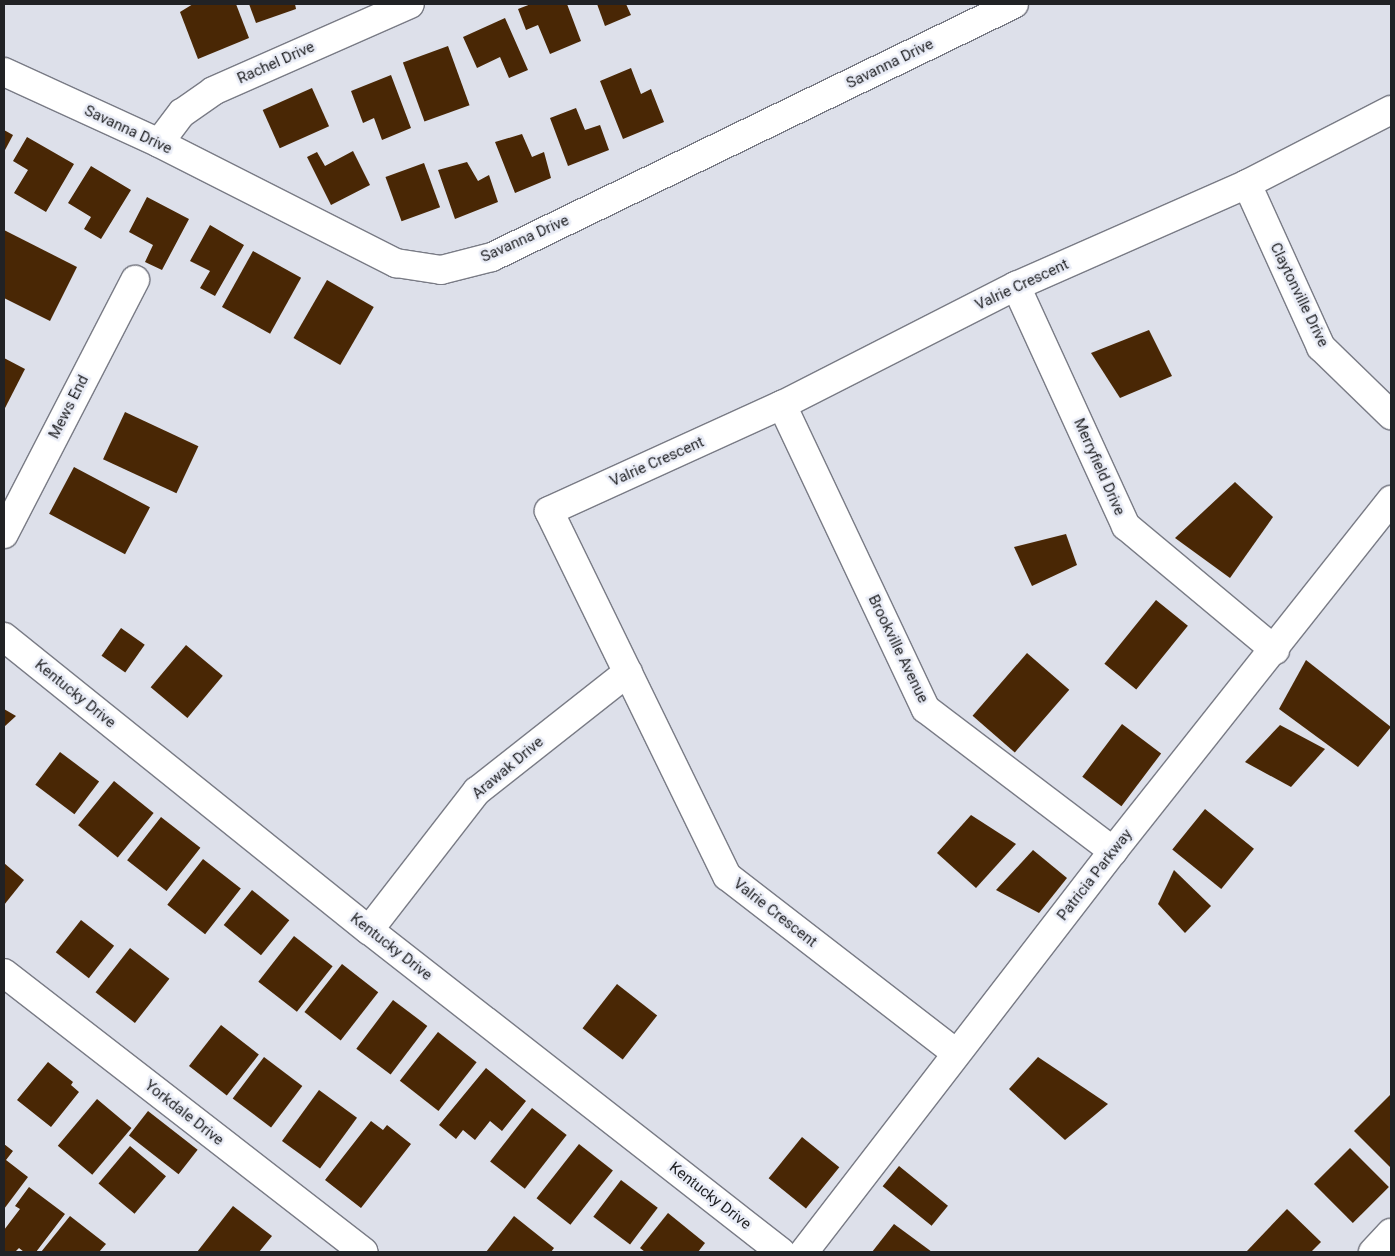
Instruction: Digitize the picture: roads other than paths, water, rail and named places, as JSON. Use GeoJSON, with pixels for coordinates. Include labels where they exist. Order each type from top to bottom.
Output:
{"type":"FeatureCollection","features":[{"type":"Feature","properties":{"kind":"street","name":"Rachel Drive"},"geometry":{"type":"LineString","coordinates":[[159,143],[182,113],[213,91],[410,4]]}},
{"type":"Feature","properties":{"kind":"street","name":"Savanna Drive"},"geometry":{"type":"LineString","coordinates":[[4,72],[159,143],[396,263],[440,270],[492,257],[1014,4]]}},
{"type":"Feature","properties":{"kind":"street","name":"Valrie Crescent"},"geometry":{"type":"LineString","coordinates":[[956,1053],[727,876],[549,511],[782,405],[1016,286],[1247,184],[1391,110]]}},
{"type":"Feature","properties":{"kind":"street","name":"Claytonville Drive"},"geometry":{"type":"LineString","coordinates":[[1247,184],[1321,347],[1391,415]]}},
{"type":"Feature","properties":{"kind":"street","name":"Mews End"},"geometry":{"type":"LineString","coordinates":[[4,534],[135,280]]}},
{"type":"Feature","properties":{"kind":"street","name":"Merryfield Drive"},"geometry":{"type":"LineString","coordinates":[[1016,286],[1126,526],[1275,650]]}},
{"type":"Feature","properties":{"kind":"street","name":"Brookville Avenue"},"geometry":{"type":"LineString","coordinates":[[782,405],[926,709],[1113,851]]}},
{"type":"Feature","properties":{"kind":"street","name":"Patricia Parkway"},"geometry":{"type":"LineString","coordinates":[[804,1252],[1113,851],[1275,650],[1391,500]]}},
{"type":"Feature","properties":{"kind":"street","name":"Kentucky Drive"},"geometry":{"type":"LineString","coordinates":[[4,637],[369,930],[781,1252]]}},
{"type":"Feature","properties":{"kind":"street","name":"Arawak Drive"},"geometry":{"type":"LineString","coordinates":[[369,930],[477,791],[628,672]]}},
{"type":"Feature","properties":{"kind":"street","name":"Yorkdale Drive"},"geometry":{"type":"LineString","coordinates":[[4,973],[364,1252]]}},
{"type":"Feature","properties":{"kind":"street"},"geometry":{"type":"LineString","coordinates":[[1374,1252],[1391,1233]]}}]}
